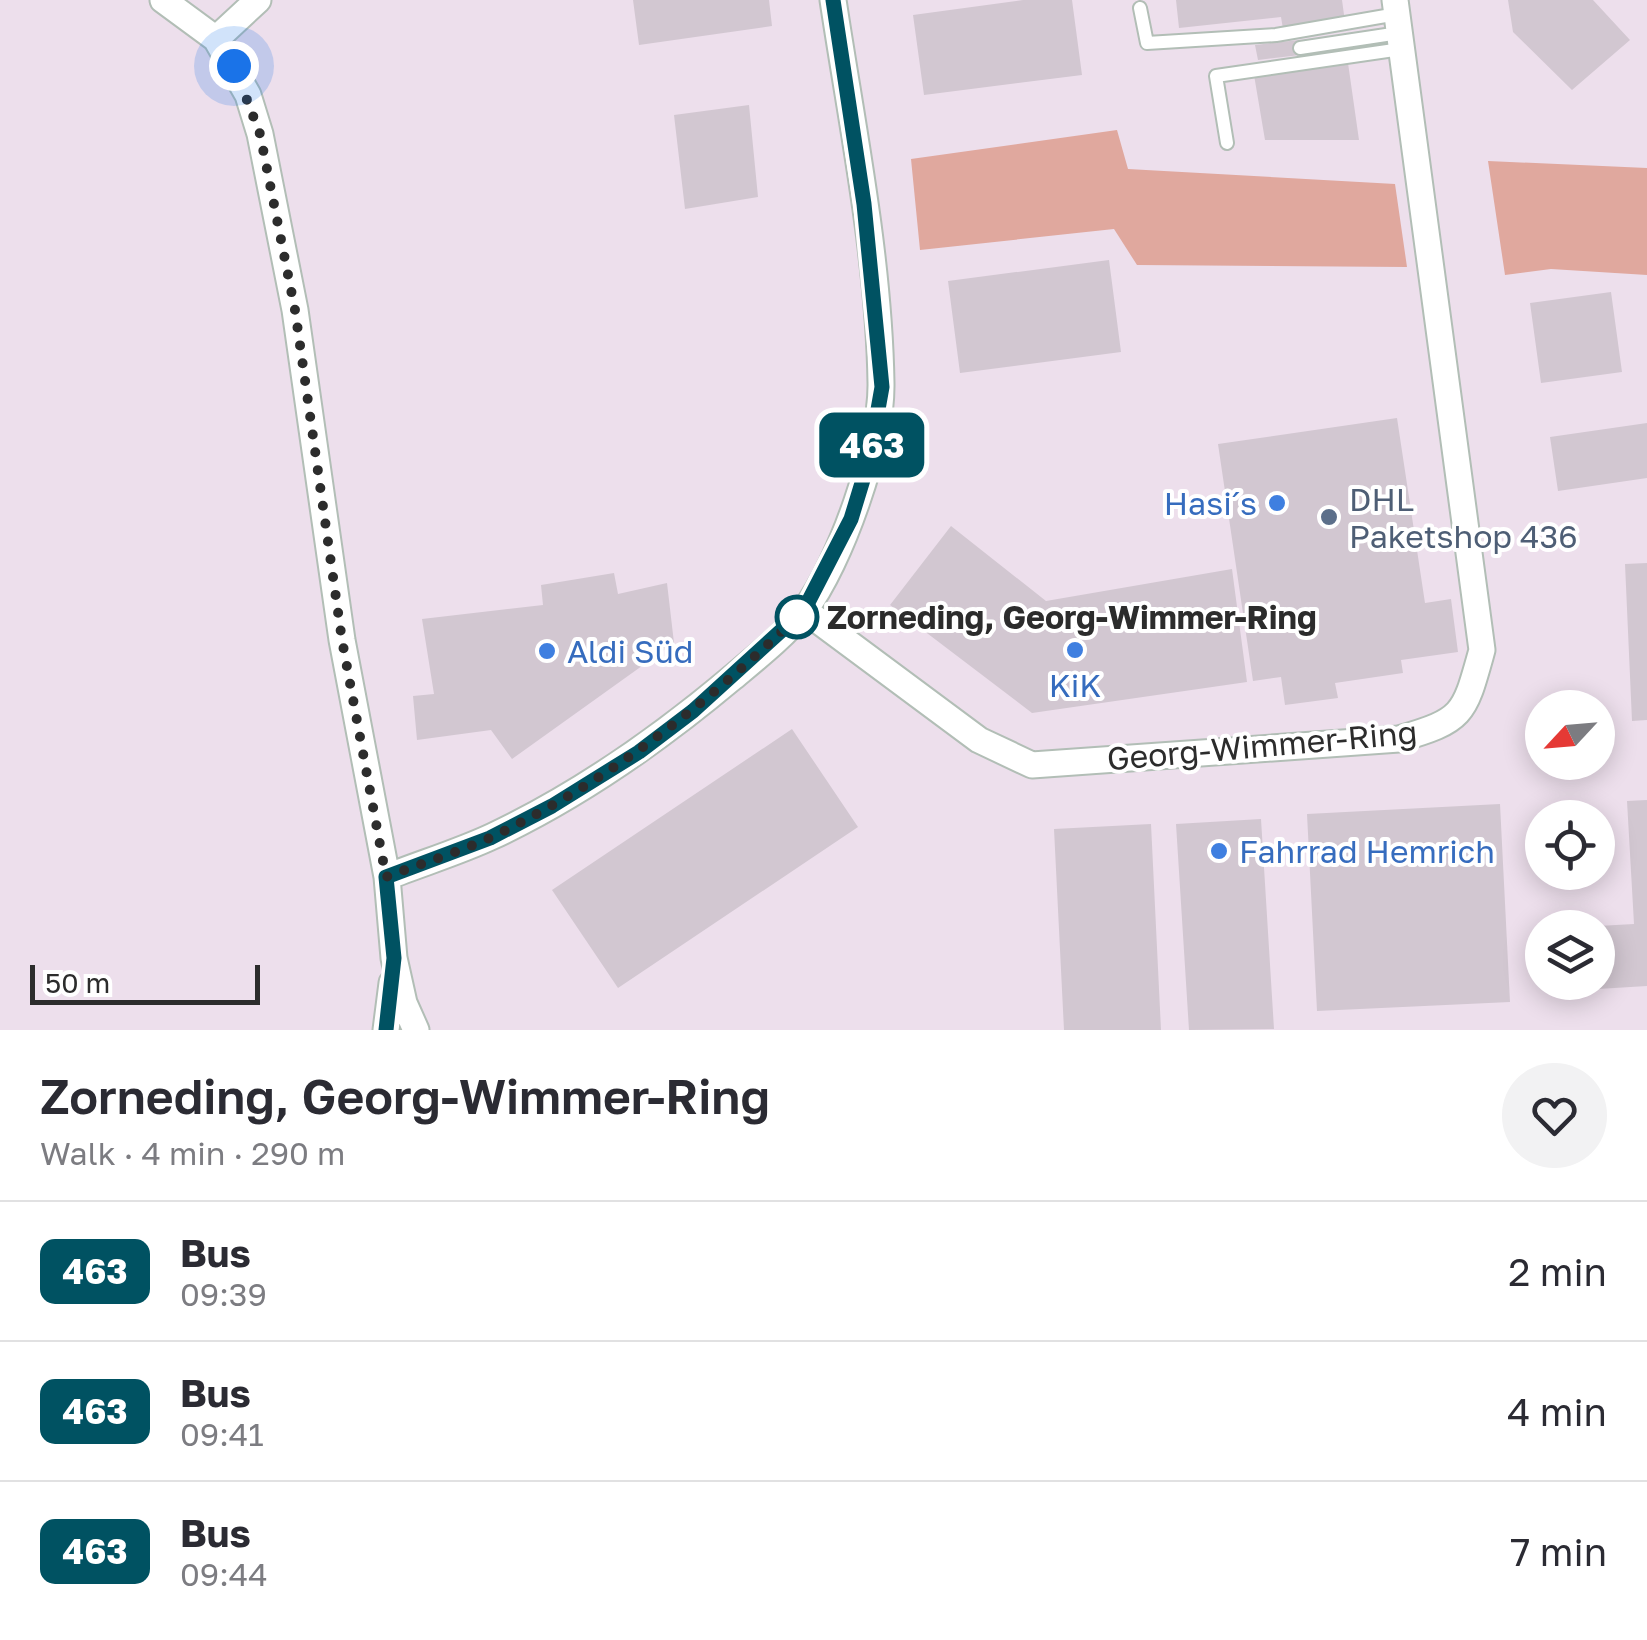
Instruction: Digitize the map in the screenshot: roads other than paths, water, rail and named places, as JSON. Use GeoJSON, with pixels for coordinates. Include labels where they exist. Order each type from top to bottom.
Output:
{"type":"FeatureCollection","features":[{"type":"Feature","properties":{"kind":"street"},"geometry":{"type":"LineString","coordinates":[[163,0],[216,39],[248,94],[267,167],[295,310],[342,640],[386,877],[394,958],[404,1003],[416,1030]]}},
{"type":"Feature","properties":{"kind":"street"},"geometry":{"type":"LineString","coordinates":[[216,39],[258,0]]}},
{"type":"Feature","properties":{"kind":"street"},"geometry":{"type":"LineString","coordinates":[[386,877],[490,838],[552,806],[639,752],[752,661],[804,610],[851,519],[869,460],[882,387],[864,204],[833,0]]}},
{"type":"Feature","properties":{"kind":"street","name":"Georg-Wimmer-Ring"},"geometry":{"type":"LineString","coordinates":[[804,610],[979,740],[1032,765],[1399,739],[1447,725],[1469,697],[1482,650],[1398,24]]}},
{"type":"Feature","properties":{"kind":"street"},"geometry":{"type":"LineString","coordinates":[[386,1030],[394,958]]}},
{"type":"Feature","properties":{"kind":"lane"},"geometry":{"type":"LineString","coordinates":[[1140,8],[1147,42],[1398,24]]}},
{"type":"Feature","properties":{"kind":"lane"},"geometry":{"type":"LineString","coordinates":[[1300,48],[1398,24]]}},
{"type":"Feature","properties":{"kind":"lane"},"geometry":{"type":"LineString","coordinates":[[1228,143],[1216,76],[1398,24]]}},
{"type":"Feature","properties":{"kind":"place","name":"Hasi´s"},"geometry":{"type":"Point","coordinates":[1277,503]}},
{"type":"Feature","properties":{"kind":"place","name":"DHL Paketshop 436"},"geometry":{"type":"Point","coordinates":[1329,517]}},
{"type":"Feature","properties":{"kind":"place","name":"Zorneding, Georg-Wimmer-Ring"},"geometry":{"type":"Point","coordinates":[797,617]}},
{"type":"Feature","properties":{"kind":"place","name":"KiK"},"geometry":{"type":"Point","coordinates":[1075,650]}},
{"type":"Feature","properties":{"kind":"place","name":"Aldi Süd"},"geometry":{"type":"Point","coordinates":[547,651]}},
{"type":"Feature","properties":{"kind":"place","name":"Fahrrad Hemrich"},"geometry":{"type":"Point","coordinates":[1219,851]}}]}
